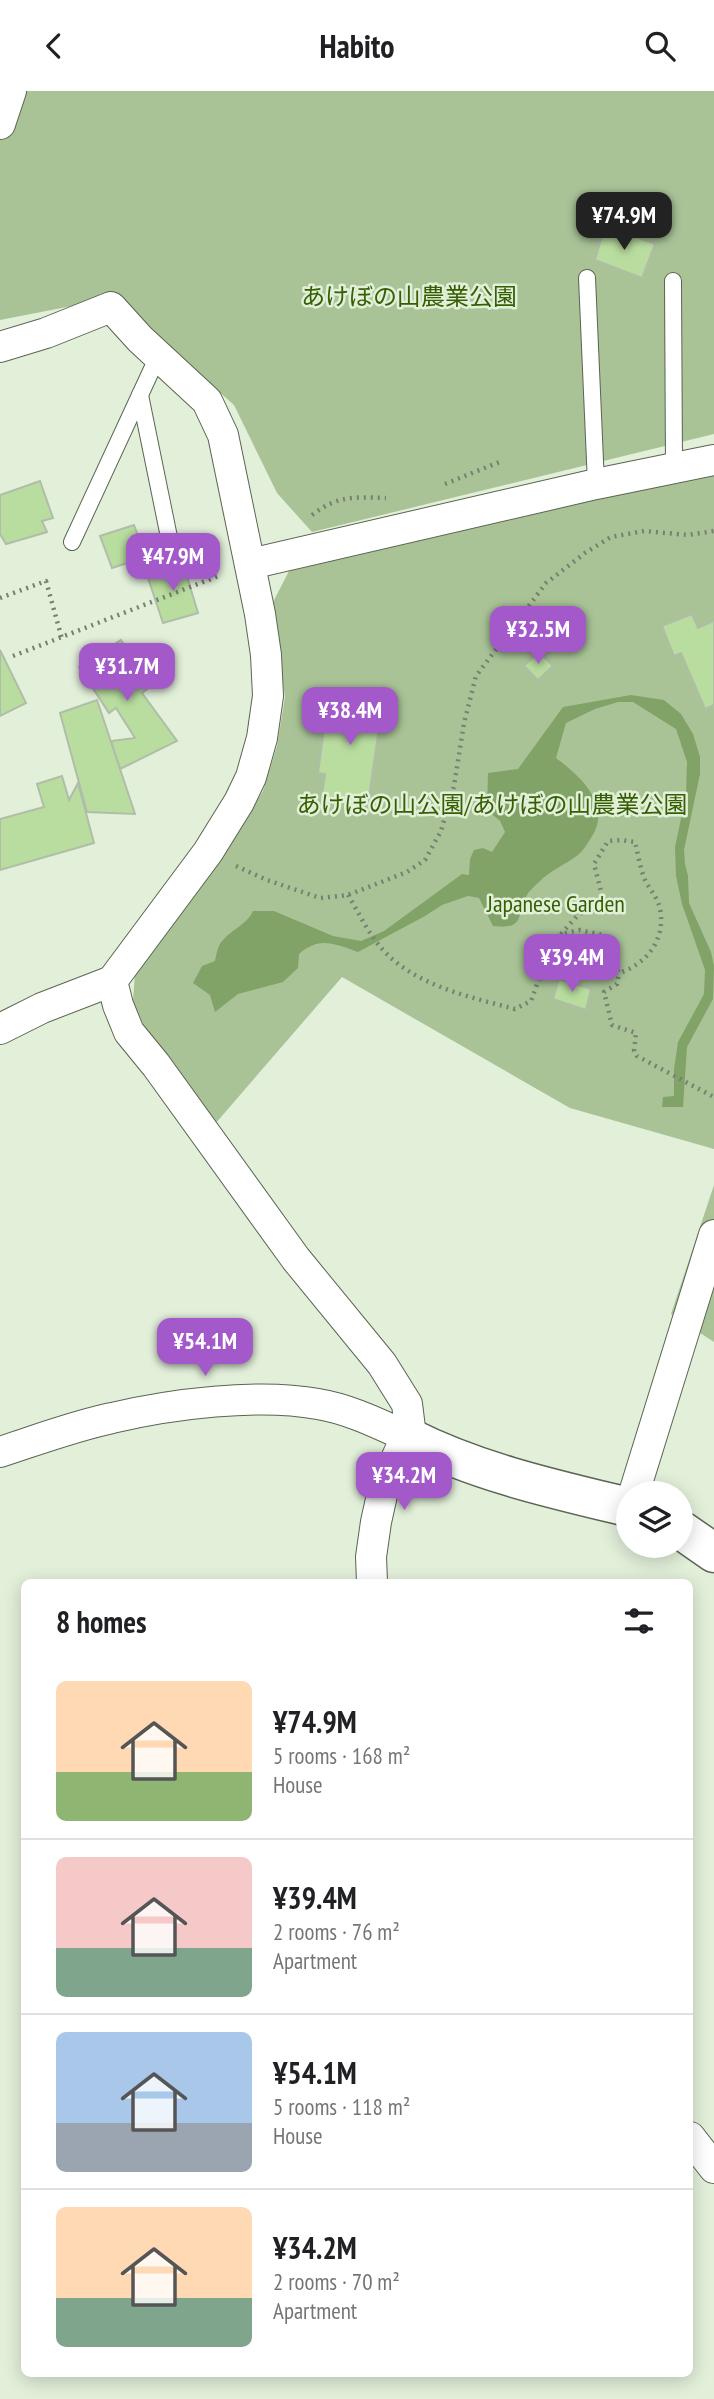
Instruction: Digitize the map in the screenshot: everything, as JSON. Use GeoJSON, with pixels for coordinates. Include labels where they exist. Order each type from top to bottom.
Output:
{"type":"FeatureCollection","features":[{"type":"Feature","properties":{"kind":"street"},"geometry":{"type":"LineString","coordinates":[[0,124],[11,91]]}},
{"type":"Feature","properties":{"kind":"street"},"geometry":{"type":"LineString","coordinates":[[0,347],[46,333],[111,307],[158,356],[207,401],[223,435],[250,564],[266,655],[268,696],[262,738],[251,776],[229,820],[112,981],[42,1008],[0,1029]]}},
{"type":"Feature","properties":{"kind":"street"},"geometry":{"type":"LineString","coordinates":[[250,564],[596,484],[714,460]]}},
{"type":"Feature","properties":{"kind":"street"},"geometry":{"type":"LineString","coordinates":[[112,981],[117,1005],[129,1032],[156,1065],[296,1259],[401,1391],[410,1417],[408,1437],[384,1486],[371,1557],[372,1579]]}},
{"type":"Feature","properties":{"kind":"street"},"geometry":{"type":"LineString","coordinates":[[638,1481],[714,1235]]}},
{"type":"Feature","properties":{"kind":"street"},"geometry":{"type":"LineString","coordinates":[[0,1452],[111,1418],[261,1399],[318,1404],[369,1420],[438,1452],[485,1469],[616,1504]]}},
{"type":"Feature","properties":{"kind":"street"},"geometry":{"type":"LineString","coordinates":[[693,1538],[714,1553]]}},
{"type":"Feature","properties":{"kind":"street"},"geometry":{"type":"LineString","coordinates":[[693,2141],[714,2168]]}},
{"type":"Feature","properties":{"kind":"lane"},"geometry":{"type":"LineString","coordinates":[[587,278],[596,484]]}},
{"type":"Feature","properties":{"kind":"lane"},"geometry":{"type":"LineString","coordinates":[[673,281],[674,467]]}},
{"type":"Feature","properties":{"kind":"lane"},"geometry":{"type":"LineString","coordinates":[[72,542],[158,356]]}},
{"type":"Feature","properties":{"kind":"lane"},"geometry":{"type":"LineString","coordinates":[[140,395],[170,542]]}},
{"type":"Feature","properties":{"kind":"path"},"geometry":{"type":"LineString","coordinates":[[208,852],[267,880],[320,898],[348,895],[407,872],[425,860],[441,831],[454,786],[464,723],[476,675],[546,583],[611,537],[643,531],[688,535],[714,531]]}},
{"type":"Feature","properties":{"kind":"path"},"geometry":{"type":"LineString","coordinates":[[0,598],[46,581],[62,639]]}},
{"type":"Feature","properties":{"kind":"path"},"geometry":{"type":"LineString","coordinates":[[13,656],[62,639],[193,584]]}},
{"type":"Feature","properties":{"kind":"path"},"geometry":{"type":"LineString","coordinates":[[348,895],[380,947],[417,976],[458,993],[515,1009],[531,1001],[550,948],[578,915],[597,904],[602,895],[594,864],[608,841],[635,842],[646,880],[660,908],[662,923],[656,944],[646,958],[631,969],[619,973]]}},
{"type":"Feature","properties":{"kind":"path"},"geometry":{"type":"LineString","coordinates":[[561,934],[579,930],[603,935],[619,973],[617,983],[604,992],[612,1025],[636,1033],[634,1051],[637,1056],[668,1075],[714,1097]]}},
{"type":"Feature","properties":{"kind":"green space","name":"あけぼの山農業公園"},"geometry":{"type":"Polygon","coordinates":[[[0,91],[714,91],[714,434],[312,532],[277,493],[234,405],[113,298],[0,320],[0,91]]]}},
{"type":"Feature","properties":{"kind":"green space","name":"あけぼの山公園/あけぼの山農業公園"},"geometry":{"type":"Polygon","coordinates":[[[714,471],[714,1149],[570,1108],[342,977],[215,1124],[144,1026],[133,1001],[135,973],[220,859],[263,791],[277,746],[285,697],[271,606],[289,571],[714,471]]]}},
{"type":"Feature","properties":{"kind":"green space"},"geometry":{"type":"Polygon","coordinates":[[[714,1185],[714,1342],[671,1314],[714,1185]]]}},
{"type":"Feature","properties":{"kind":"shaded area"},"geometry":{"type":"Polygon","coordinates":[[[631,695],[664,700],[681,714],[693,734],[700,757],[700,774],[684,850],[689,903],[711,952],[714,966],[713,999],[687,1047],[683,1107],[662,1107],[663,1097],[674,1096],[678,1042],[704,994],[705,970],[682,904],[676,876],[675,847],[686,795],[687,762],[676,729],[633,702],[618,702],[595,709],[566,723],[556,758],[575,773],[591,792],[598,814],[597,826],[580,853],[547,875],[529,892],[518,919],[511,926],[493,926],[479,898],[468,896],[442,905],[358,952],[327,943],[307,948],[299,954],[298,968],[283,982],[238,994],[215,1012],[210,995],[193,983],[202,966],[215,961],[218,948],[224,939],[246,921],[253,911],[274,911],[333,936],[361,941],[384,931],[462,874],[469,875],[470,859],[474,850],[483,848],[492,852],[505,832],[500,821],[487,810],[488,773],[518,769],[563,707],[631,695]]]}},
{"type":"Feature","properties":{"kind":"building"},"geometry":{"type":"Polygon","coordinates":[[[605,226],[655,244],[642,278],[595,260],[605,226]]]}},
{"type":"Feature","properties":{"kind":"building"},"geometry":{"type":"Polygon","coordinates":[[[40,481],[53,518],[42,521],[47,532],[6,544],[0,534],[0,495],[40,481]]]}},
{"type":"Feature","properties":{"kind":"building"},"geometry":{"type":"Polygon","coordinates":[[[134,525],[146,557],[112,568],[100,536],[134,525]]]}},
{"type":"Feature","properties":{"kind":"building"},"geometry":{"type":"Polygon","coordinates":[[[183,563],[198,613],[163,623],[147,575],[183,563]]]}},
{"type":"Feature","properties":{"kind":"building"},"geometry":{"type":"Polygon","coordinates":[[[692,614],[698,628],[714,621],[714,705],[705,709],[681,653],[674,656],[662,626],[692,614]]]}},
{"type":"Feature","properties":{"kind":"building"},"geometry":{"type":"Polygon","coordinates":[[[121,640],[151,686],[142,693],[177,741],[120,769],[111,741],[135,738],[116,708],[109,713],[79,667],[121,640]]]}},
{"type":"Feature","properties":{"kind":"building"},"geometry":{"type":"Polygon","coordinates":[[[0,650],[26,703],[0,716],[0,650]]]}},
{"type":"Feature","properties":{"kind":"building"},"geometry":{"type":"Polygon","coordinates":[[[539,652],[553,666],[538,680],[524,666],[539,652]]]}},
{"type":"Feature","properties":{"kind":"building"},"geometry":{"type":"Polygon","coordinates":[[[329,693],[383,700],[368,804],[322,797],[325,774],[318,773],[329,693]]]}},
{"type":"Feature","properties":{"kind":"building"},"geometry":{"type":"Polygon","coordinates":[[[97,700],[135,814],[87,812],[60,713],[97,700]]]}},
{"type":"Feature","properties":{"kind":"building"},"geometry":{"type":"Polygon","coordinates":[[[62,776],[69,800],[78,783],[94,843],[0,870],[0,819],[44,807],[37,784],[62,776]]]}},
{"type":"Feature","properties":{"kind":"building"},"geometry":{"type":"Polygon","coordinates":[[[559,979],[591,989],[586,1010],[553,999],[559,979]]]}},
{"type":"Feature","properties":{"kind":"park label","name":"Japanese Garden"},"geometry":{"type":"Point","coordinates":[556,904]}}]}
